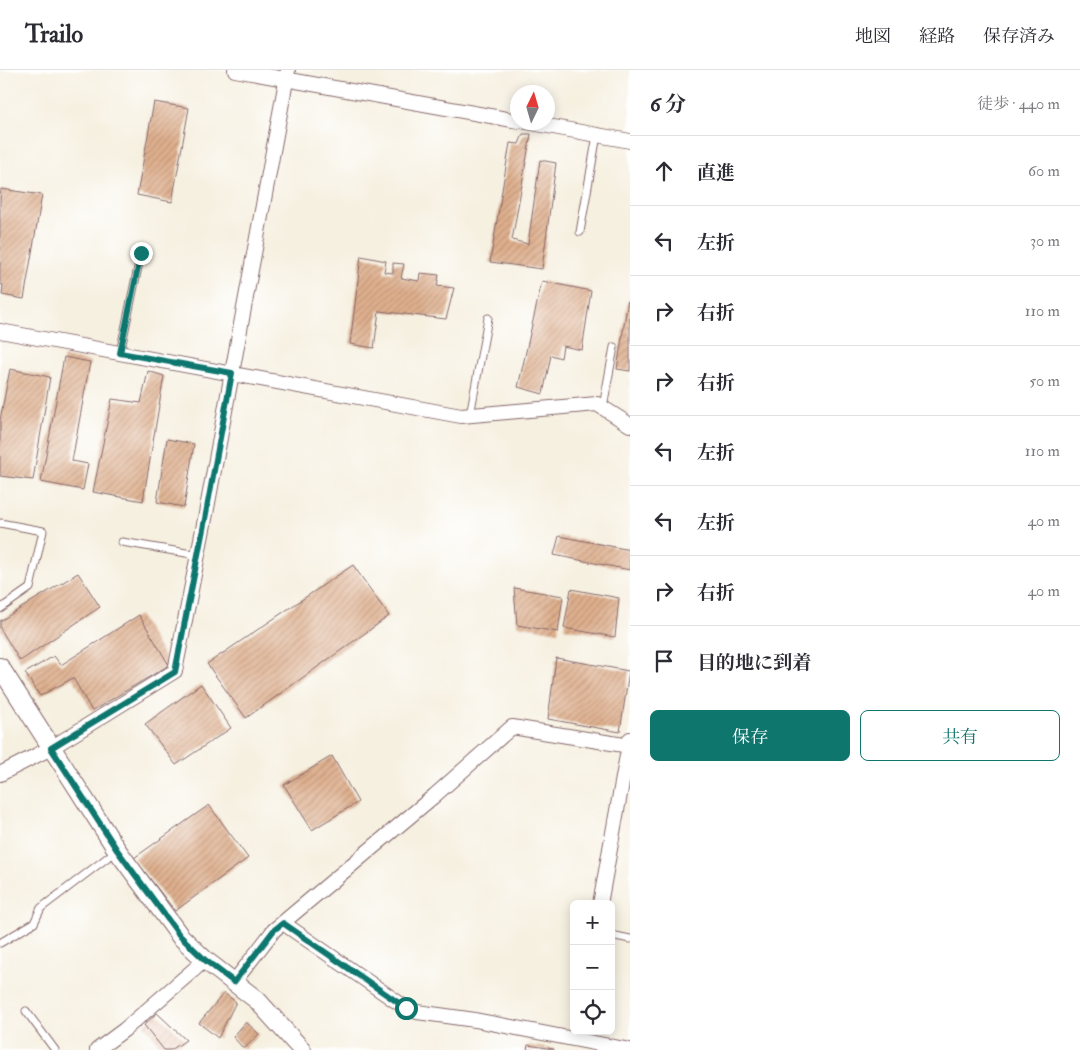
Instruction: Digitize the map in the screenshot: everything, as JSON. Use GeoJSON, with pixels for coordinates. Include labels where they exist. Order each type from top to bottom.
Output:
{"type":"FeatureCollection","features":[{"type":"Feature","properties":{"kind":"street"},"geometry":{"type":"LineString","coordinates":[[235,70],[287,75],[510,119]]}},
{"type":"Feature","properties":{"kind":"street"},"geometry":{"type":"LineString","coordinates":[[0,774],[51,748],[175,672],[287,75]]}},
{"type":"Feature","properties":{"kind":"street"},"geometry":{"type":"LineString","coordinates":[[555,127],[630,141]]}},
{"type":"Feature","properties":{"kind":"street"},"geometry":{"type":"LineString","coordinates":[[0,331],[461,416],[597,404],[630,425]]}},
{"type":"Feature","properties":{"kind":"street"},"geometry":{"type":"LineString","coordinates":[[0,667],[117,850],[180,936],[205,960],[257,1000],[302,1050]]}},
{"type":"Feature","properties":{"kind":"street"},"geometry":{"type":"LineString","coordinates":[[234,982],[274,930],[428,802],[512,727],[630,744],[601,900]]}},
{"type":"Feature","properties":{"kind":"street"},"geometry":{"type":"LineString","coordinates":[[283,923],[406,1008],[417,1012],[475,1020],[630,1050]]}},
{"type":"Feature","properties":{"kind":"street"},"geometry":{"type":"LineString","coordinates":[[97,1050],[124,1030],[205,960]]}},
{"type":"Feature","properties":{"kind":"lane"},"geometry":{"type":"LineString","coordinates":[[580,232],[597,135]]}},
{"type":"Feature","properties":{"kind":"lane"},"geometry":{"type":"LineString","coordinates":[[120,353],[141,253]]}},
{"type":"Feature","properties":{"kind":"lane"},"geometry":{"type":"LineString","coordinates":[[470,415],[488,318]]}},
{"type":"Feature","properties":{"kind":"lane"},"geometry":{"type":"LineString","coordinates":[[603,407],[614,348]]}},
{"type":"Feature","properties":{"kind":"lane"},"geometry":{"type":"LineString","coordinates":[[0,523],[43,531],[30,588],[0,609]]}},
{"type":"Feature","properties":{"kind":"lane"},"geometry":{"type":"LineString","coordinates":[[122,542],[198,555]]}},
{"type":"Feature","properties":{"kind":"lane"},"geometry":{"type":"LineString","coordinates":[[0,943],[34,923],[42,908],[117,850]]}},
{"type":"Feature","properties":{"kind":"lane"},"geometry":{"type":"LineString","coordinates":[[615,936],[630,939]]}},
{"type":"Feature","properties":{"kind":"lane"},"geometry":{"type":"LineString","coordinates":[[26,1011],[55,1050]]}},
{"type":"Feature","properties":{"kind":"building"},"geometry":{"type":"Polygon","coordinates":[[[154,102],[189,108],[172,202],[137,195],[154,102]]]}},
{"type":"Feature","properties":{"kind":"building"},"geometry":{"type":"Polygon","coordinates":[[[523,134],[531,134],[512,240],[528,244],[540,160],[556,163],[542,269],[490,262],[510,143],[519,144],[523,134]]]}},
{"type":"Feature","properties":{"kind":"building"},"geometry":{"type":"Polygon","coordinates":[[[1,189],[42,195],[24,299],[2,295],[3,285],[0,284],[1,189]]]}},
{"type":"Feature","properties":{"kind":"building"},"geometry":{"type":"Polygon","coordinates":[[[361,256],[386,261],[384,272],[393,273],[393,263],[404,264],[401,278],[419,281],[420,273],[439,275],[437,286],[454,288],[446,319],[379,311],[374,348],[350,344],[361,256]]]}},
{"type":"Feature","properties":{"kind":"building"},"geometry":{"type":"Polygon","coordinates":[[[542,281],[591,291],[582,350],[563,346],[561,358],[551,355],[543,394],[518,387],[542,281]]]}},
{"type":"Feature","properties":{"kind":"building"},"geometry":{"type":"Polygon","coordinates":[[[628,300],[630,300],[630,371],[617,369],[628,300]]]}},
{"type":"Feature","properties":{"kind":"building"},"geometry":{"type":"Polygon","coordinates":[[[64,357],[90,362],[72,461],[88,464],[83,490],[41,482],[64,357]]]}},
{"type":"Feature","properties":{"kind":"building"},"geometry":{"type":"Polygon","coordinates":[[[10,369],[50,377],[33,480],[0,476],[0,420],[10,369]]]}},
{"type":"Feature","properties":{"kind":"building"},"geometry":{"type":"Polygon","coordinates":[[[148,371],[164,376],[143,501],[93,492],[112,399],[141,403],[148,371]]]}},
{"type":"Feature","properties":{"kind":"building"},"geometry":{"type":"Polygon","coordinates":[[[167,439],[194,444],[184,507],[157,502],[167,439]]]}},
{"type":"Feature","properties":{"kind":"building"},"geometry":{"type":"Polygon","coordinates":[[[559,536],[630,550],[630,570],[554,555],[559,536]]]}},
{"type":"Feature","properties":{"kind":"building"},"geometry":{"type":"Polygon","coordinates":[[[353,565],[389,616],[246,718],[207,664],[353,565]]]}},
{"type":"Feature","properties":{"kind":"building"},"geometry":{"type":"Polygon","coordinates":[[[78,573],[100,607],[20,661],[0,628],[0,621],[78,573]]]}},
{"type":"Feature","properties":{"kind":"building"},"geometry":{"type":"Polygon","coordinates":[[[514,588],[563,596],[558,632],[517,625],[514,588]]]}},
{"type":"Feature","properties":{"kind":"building"},"geometry":{"type":"Polygon","coordinates":[[[571,589],[619,598],[615,637],[564,628],[571,589]]]}},
{"type":"Feature","properties":{"kind":"building"},"geometry":{"type":"Polygon","coordinates":[[[139,615],[169,665],[92,711],[73,678],[40,696],[25,673],[54,656],[61,665],[139,615]]]}},
{"type":"Feature","properties":{"kind":"building"},"geometry":{"type":"Polygon","coordinates":[[[556,658],[629,671],[620,732],[548,719],[556,658]]]}},
{"type":"Feature","properties":{"kind":"building"},"geometry":{"type":"Polygon","coordinates":[[[201,684],[231,728],[176,765],[145,724],[201,684]]]}},
{"type":"Feature","properties":{"kind":"building"},"geometry":{"type":"Polygon","coordinates":[[[332,756],[358,802],[312,830],[284,785],[332,756]]]}},
{"type":"Feature","properties":{"kind":"building"},"geometry":{"type":"Polygon","coordinates":[[[209,805],[248,858],[175,911],[134,858],[209,805]]]}},
{"type":"Feature","properties":{"kind":"building"},"geometry":{"type":"Polygon","coordinates":[[[224,993],[236,1002],[218,1038],[199,1023],[224,993]]]}},
{"type":"Feature","properties":{"kind":"building"},"geometry":{"type":"Polygon","coordinates":[[[157,1013],[186,1040],[171,1050],[164,1050],[144,1025],[157,1013]]]}},
{"type":"Feature","properties":{"kind":"building"},"geometry":{"type":"Polygon","coordinates":[[[246,1022],[259,1034],[244,1049],[233,1037],[246,1022]]]}},
{"type":"Feature","properties":{"kind":"building"},"geometry":{"type":"Polygon","coordinates":[[[528,1045],[554,1049],[554,1050],[527,1050],[528,1045]]]}},
{"type":"Feature","properties":{"kind":"route"},"geometry":{"type":"LineString","coordinates":[[141,253],[120,353],[232,373],[175,672],[51,748],[117,850],[180,936],[205,960],[234,982],[274,930],[283,923],[406,1008]]}}]}
